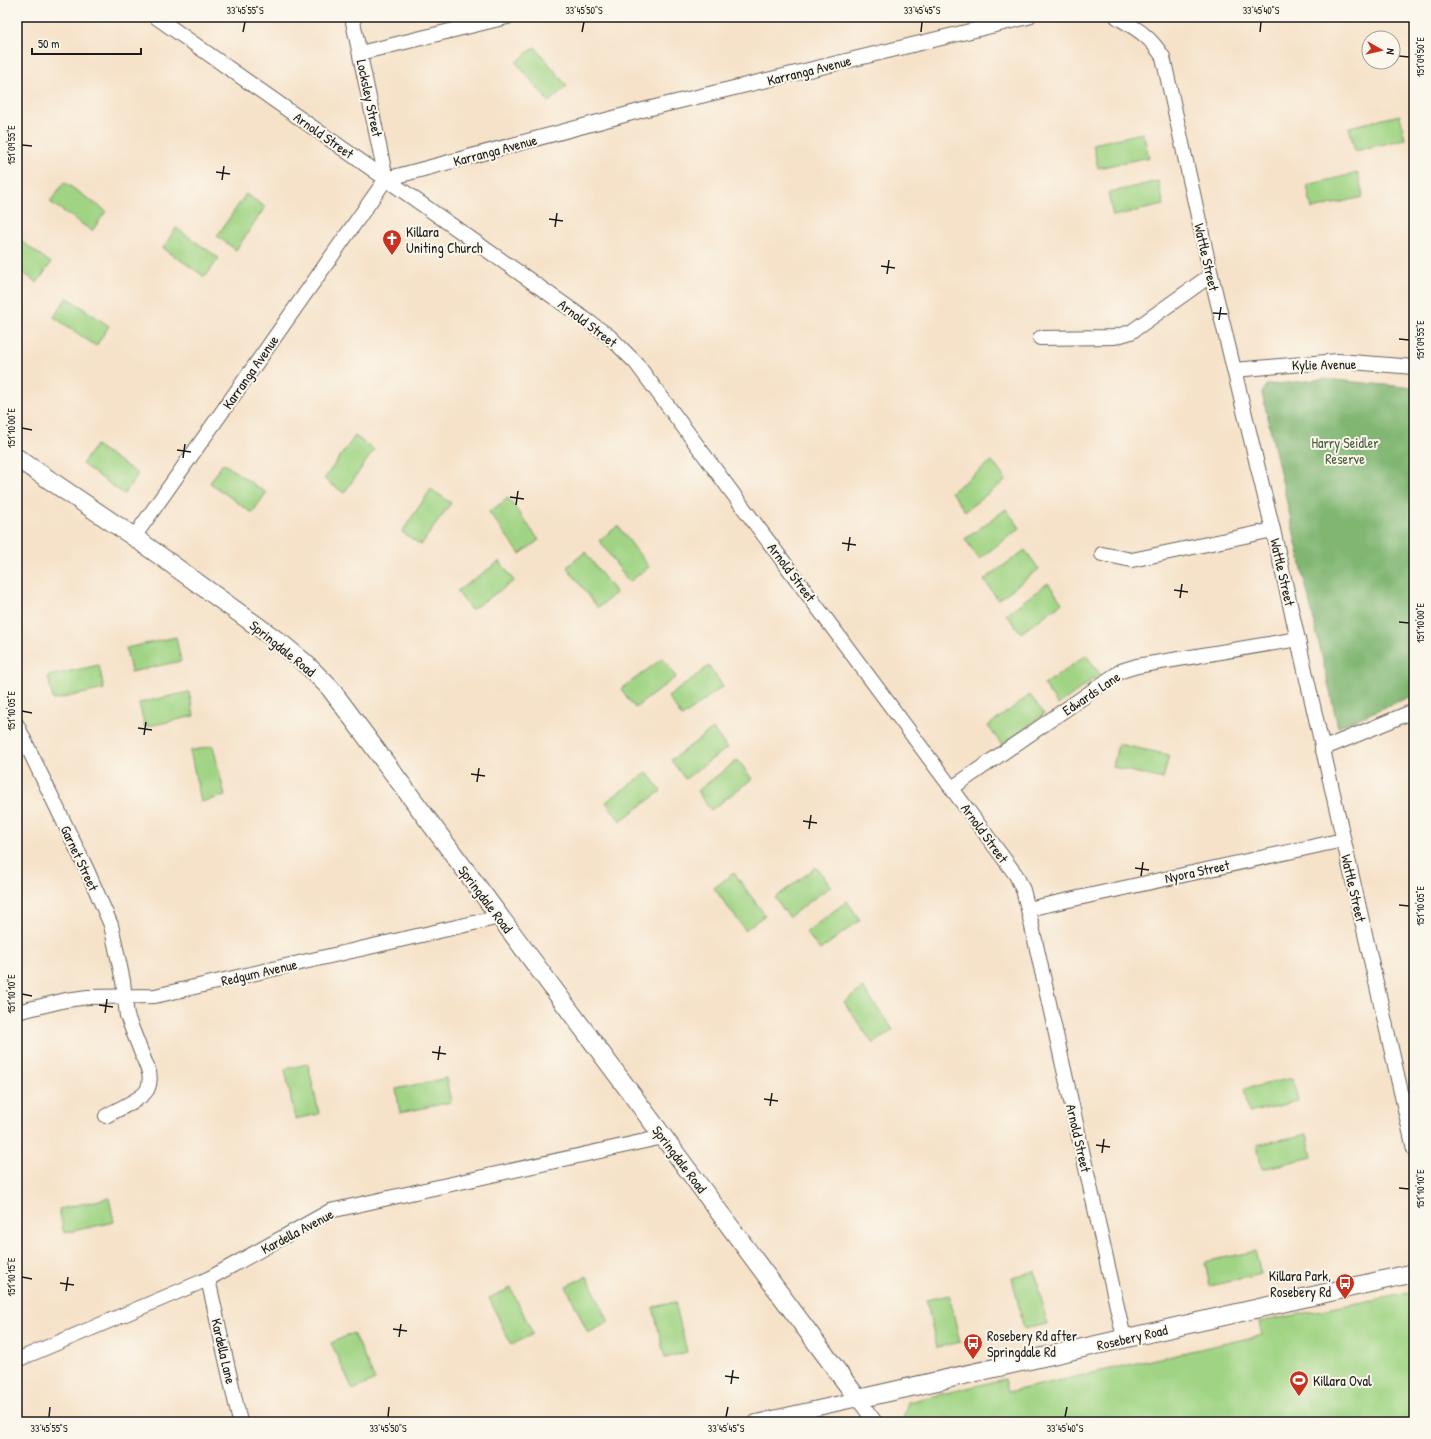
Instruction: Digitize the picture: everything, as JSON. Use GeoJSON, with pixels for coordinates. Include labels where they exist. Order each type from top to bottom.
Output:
{"type":"FeatureCollection","features":[{"type":"Feature","properties":{"kind":"main road","name":"Springdale Road"},"geometry":{"type":"LineString","coordinates":[[17,458],[134,537],[282,644],[305,663],[330,688],[858,1399]]}},
{"type":"Feature","properties":{"kind":"main road","name":"Rosebery Road"},"geometry":{"type":"LineString","coordinates":[[858,1399],[1414,1273]]}},
{"type":"Feature","properties":{"kind":"street","name":"Arnold Street"},"geometry":{"type":"LineString","coordinates":[[156,17],[609,336],[636,363],[1016,875],[1023,890],[1028,908],[1124,1338]]}},
{"type":"Feature","properties":{"kind":"street","name":"Locksley Street"},"geometry":{"type":"LineString","coordinates":[[352,17],[386,179]]}},
{"type":"Feature","properties":{"kind":"street"},"geometry":{"type":"LineString","coordinates":[[360,53],[507,17]]}},
{"type":"Feature","properties":{"kind":"street","name":"Karranga Avenue"},"geometry":{"type":"LineString","coordinates":[[134,537],[386,179],[647,109],[1028,17]]}},
{"type":"Feature","properties":{"kind":"street","name":"Wattle Street"},"geometry":{"type":"LineString","coordinates":[[1117,17],[1148,36],[1156,45],[1163,57],[1211,275],[1273,530],[1414,1149]]}},
{"type":"Feature","properties":{"kind":"street"},"geometry":{"type":"LineString","coordinates":[[1040,338],[1114,338],[1131,332],[1211,275]]}},
{"type":"Feature","properties":{"kind":"street","name":"Kylie Avenue"},"geometry":{"type":"LineString","coordinates":[[1234,370],[1338,361],[1414,367]]}},
{"type":"Feature","properties":{"kind":"street"},"geometry":{"type":"LineString","coordinates":[[1102,554],[1132,560],[1273,530]]}},
{"type":"Feature","properties":{"kind":"street","name":"Edwards Lane"},"geometry":{"type":"LineString","coordinates":[[952,788],[1121,671],[1137,666],[1298,639]]}},
{"type":"Feature","properties":{"kind":"street"},"geometry":{"type":"LineString","coordinates":[[1322,749],[1414,711]]}},
{"type":"Feature","properties":{"kind":"street","name":"Garnet Street"},"geometry":{"type":"LineString","coordinates":[[17,724],[87,870],[111,925],[127,1016],[149,1072],[150,1081],[148,1089],[143,1095],[106,1116]]}},
{"type":"Feature","properties":{"kind":"street","name":"Nyora Street"},"geometry":{"type":"LineString","coordinates":[[1028,908],[1343,840]]}},
{"type":"Feature","properties":{"kind":"street","name":"Redgum Avenue"},"geometry":{"type":"LineString","coordinates":[[17,1012],[66,1000],[88,997],[155,996],[500,917]]}},
{"type":"Feature","properties":{"kind":"street","name":"Kardella Avenue"},"geometry":{"type":"LineString","coordinates":[[17,1360],[208,1279],[330,1211],[663,1137]]}},
{"type":"Feature","properties":{"kind":"street","name":"Kardella Lane"},"geometry":{"type":"LineString","coordinates":[[208,1279],[240,1422]]}},
{"type":"Feature","properties":{"kind":"street","name":"Rosebery Road"},"geometry":{"type":"LineString","coordinates":[[756,1422],[858,1399]]}},
{"type":"Feature","properties":{"kind":"street","name":"Springdale Road"},"geometry":{"type":"LineString","coordinates":[[858,1399],[875,1422]]}},
{"type":"Feature","properties":{"kind":"green space"},"geometry":{"type":"Polygon","coordinates":[[[535,47],[567,86],[549,102],[516,62],[535,47]]]}},
{"type":"Feature","properties":{"kind":"green space"},"geometry":{"type":"Polygon","coordinates":[[[1400,115],[1405,139],[1355,151],[1349,127],[1400,115]]]}},
{"type":"Feature","properties":{"kind":"green space"},"geometry":{"type":"Polygon","coordinates":[[[1143,133],[1149,157],[1098,168],[1093,144],[1143,133]]]}},
{"type":"Feature","properties":{"kind":"green space"},"geometry":{"type":"Polygon","coordinates":[[[1358,173],[1363,197],[1312,209],[1307,185],[1358,173]]]}},
{"type":"Feature","properties":{"kind":"green space"},"geometry":{"type":"Polygon","coordinates":[[[1158,181],[1164,205],[1113,216],[1108,193],[1158,181]]]}},
{"type":"Feature","properties":{"kind":"green space"},"geometry":{"type":"Polygon","coordinates":[[[64,182],[106,211],[92,231],[50,202],[64,182]]]}},
{"type":"Feature","properties":{"kind":"green space"},"geometry":{"type":"Polygon","coordinates":[[[246,194],[265,207],[236,250],[217,236],[246,194]]]}},
{"type":"Feature","properties":{"kind":"green space"},"geometry":{"type":"Polygon","coordinates":[[[176,228],[219,258],[205,277],[163,248],[176,228]]]}},
{"type":"Feature","properties":{"kind":"green space"},"geometry":{"type":"Polygon","coordinates":[[[17,238],[51,263],[37,283],[17,268],[17,238]]]}},
{"type":"Feature","properties":{"kind":"green space"},"geometry":{"type":"Polygon","coordinates":[[[67,297],[109,326],[96,346],[54,317],[67,297]]]}},
{"type":"Feature","properties":{"kind":"green space","name":"Harry Seidler Reserve"},"geometry":{"type":"Polygon","coordinates":[[[1325,379],[1414,388],[1414,695],[1338,727],[1262,393],[1267,385],[1325,379]]]}},
{"type":"Feature","properties":{"kind":"green space"},"geometry":{"type":"Polygon","coordinates":[[[355,436],[374,450],[344,493],[324,479],[355,436]]]}},
{"type":"Feature","properties":{"kind":"green space"},"geometry":{"type":"Polygon","coordinates":[[[96,445],[138,474],[124,494],[82,464],[96,445]]]}},
{"type":"Feature","properties":{"kind":"green space"},"geometry":{"type":"Polygon","coordinates":[[[992,461],[1006,480],[965,511],[951,492],[992,461]]]}},
{"type":"Feature","properties":{"kind":"green space"},"geometry":{"type":"Polygon","coordinates":[[[223,463],[266,493],[252,513],[210,483],[223,463]]]}},
{"type":"Feature","properties":{"kind":"green space"},"geometry":{"type":"Polygon","coordinates":[[[431,489],[451,503],[421,545],[402,532],[431,489]]]}},
{"type":"Feature","properties":{"kind":"green space"},"geometry":{"type":"Polygon","coordinates":[[[508,498],[539,540],[520,554],[489,512],[508,498]]]}},
{"type":"Feature","properties":{"kind":"green space"},"geometry":{"type":"Polygon","coordinates":[[[1006,509],[1020,528],[979,559],[965,539],[1006,509]]]}},
{"type":"Feature","properties":{"kind":"green space"},"geometry":{"type":"Polygon","coordinates":[[[618,526],[649,567],[629,582],[599,540],[618,526]]]}},
{"type":"Feature","properties":{"kind":"green space"},"geometry":{"type":"Polygon","coordinates":[[[1025,550],[1039,569],[998,600],[984,580],[1025,550]]]}},
{"type":"Feature","properties":{"kind":"green space"},"geometry":{"type":"Polygon","coordinates":[[[585,552],[616,593],[598,608],[567,567],[585,552]]]}},
{"type":"Feature","properties":{"kind":"green space"},"geometry":{"type":"Polygon","coordinates":[[[500,561],[514,581],[471,610],[457,591],[500,561]]]}},
{"type":"Feature","properties":{"kind":"green space"},"geometry":{"type":"Polygon","coordinates":[[[1048,583],[1062,603],[1021,633],[1006,614],[1048,583]]]}},
{"type":"Feature","properties":{"kind":"green space"},"geometry":{"type":"Polygon","coordinates":[[[176,637],[181,661],[131,672],[126,648],[176,637]]]}},
{"type":"Feature","properties":{"kind":"green space"},"geometry":{"type":"Polygon","coordinates":[[[1086,655],[1100,674],[1058,705],[1044,685],[1086,655]]]}},
{"type":"Feature","properties":{"kind":"green space"},"geometry":{"type":"Polygon","coordinates":[[[663,658],[676,677],[635,708],[621,689],[663,658]]]}},
{"type":"Feature","properties":{"kind":"green space"},"geometry":{"type":"Polygon","coordinates":[[[99,665],[104,689],[53,700],[48,676],[99,665]]]}},
{"type":"Feature","properties":{"kind":"green space"},"geometry":{"type":"Polygon","coordinates":[[[709,666],[723,686],[682,717],[668,697],[709,666]]]}},
{"type":"Feature","properties":{"kind":"green space"},"geometry":{"type":"Polygon","coordinates":[[[189,692],[194,716],[145,727],[139,703],[189,692]]]}},
{"type":"Feature","properties":{"kind":"green space"},"geometry":{"type":"Polygon","coordinates":[[[1030,695],[1044,714],[1002,745],[988,726],[1030,695]]]}},
{"type":"Feature","properties":{"kind":"green space"},"geometry":{"type":"Polygon","coordinates":[[[713,729],[727,748],[685,779],[671,760],[713,729]]]}},
{"type":"Feature","properties":{"kind":"green space"},"geometry":{"type":"Polygon","coordinates":[[[1118,744],[1169,755],[1163,779],[1113,767],[1118,744]]]}},
{"type":"Feature","properties":{"kind":"green space"},"geometry":{"type":"Polygon","coordinates":[[[213,746],[225,796],[201,802],[190,751],[213,746]]]}},
{"type":"Feature","properties":{"kind":"green space"},"geometry":{"type":"Polygon","coordinates":[[[738,760],[752,779],[711,810],[697,791],[738,760]]]}},
{"type":"Feature","properties":{"kind":"green space"},"geometry":{"type":"Polygon","coordinates":[[[647,772],[661,791],[620,821],[606,802],[647,772]]]}},
{"type":"Feature","properties":{"kind":"green space"},"geometry":{"type":"Polygon","coordinates":[[[816,867],[831,886],[789,917],[775,898],[816,867]]]}},
{"type":"Feature","properties":{"kind":"green space"},"geometry":{"type":"Polygon","coordinates":[[[734,873],[765,915],[745,930],[714,888],[734,873]]]}},
{"type":"Feature","properties":{"kind":"green space"},"geometry":{"type":"Polygon","coordinates":[[[847,901],[860,920],[820,950],[806,932],[847,901]]]}},
{"type":"Feature","properties":{"kind":"green space"},"geometry":{"type":"Polygon","coordinates":[[[863,988],[893,1030],[873,1044],[844,1002],[863,988]]]}},
{"type":"Feature","properties":{"kind":"green space"},"geometry":{"type":"Polygon","coordinates":[[[308,1064],[319,1114],[295,1119],[285,1069],[308,1064]]]}},
{"type":"Feature","properties":{"kind":"green space"},"geometry":{"type":"Polygon","coordinates":[[[446,1078],[451,1102],[400,1113],[396,1089],[446,1078]]]}},
{"type":"Feature","properties":{"kind":"green space"},"geometry":{"type":"Polygon","coordinates":[[[1293,1078],[1298,1101],[1249,1113],[1244,1089],[1293,1078]]]}},
{"type":"Feature","properties":{"kind":"green space"},"geometry":{"type":"Polygon","coordinates":[[[1307,1134],[1312,1157],[1262,1169],[1257,1145],[1307,1134]]]}},
{"type":"Feature","properties":{"kind":"green space"},"geometry":{"type":"Polygon","coordinates":[[[109,1198],[114,1222],[64,1233],[59,1209],[109,1198]]]}},
{"type":"Feature","properties":{"kind":"green space"},"geometry":{"type":"Polygon","coordinates":[[[1255,1251],[1261,1274],[1210,1286],[1205,1262],[1255,1251]]]}},
{"type":"Feature","properties":{"kind":"green space"},"geometry":{"type":"Polygon","coordinates":[[[1035,1271],[1047,1324],[1024,1329],[1012,1277],[1035,1271]]]}},
{"type":"Feature","properties":{"kind":"green space"},"geometry":{"type":"Polygon","coordinates":[[[587,1276],[609,1322],[588,1333],[566,1286],[587,1276]]]}},
{"type":"Feature","properties":{"kind":"green space"},"geometry":{"type":"Polygon","coordinates":[[[511,1288],[533,1334],[511,1345],[489,1298],[511,1288]]]}},
{"type":"Feature","properties":{"kind":"green space"},"geometry":{"type":"Polygon","coordinates":[[[1414,1292],[1414,1422],[905,1422],[903,1418],[908,1402],[1005,1379],[1008,1392],[1262,1335],[1259,1322],[1414,1292]]]}},
{"type":"Feature","properties":{"kind":"green space"},"geometry":{"type":"Polygon","coordinates":[[[949,1295],[960,1342],[937,1348],[926,1300],[949,1295]]]}},
{"type":"Feature","properties":{"kind":"green space"},"geometry":{"type":"Polygon","coordinates":[[[675,1302],[687,1352],[665,1358],[653,1307],[675,1302]]]}},
{"type":"Feature","properties":{"kind":"green space"},"geometry":{"type":"Polygon","coordinates":[[[353,1333],[375,1380],[353,1390],[331,1343],[353,1333]]]}},
{"type":"Feature","properties":{"kind":"place","name":"Killara Uniting Church"},"geometry":{"type":"Point","coordinates":[392,256]}},
{"type":"Feature","properties":{"kind":"place","name":"Killara Park, Rosebery Rd"},"geometry":{"type":"Point","coordinates":[1345,1300]}},
{"type":"Feature","properties":{"kind":"place","name":"Rosebery Rd after Springdale Rd"},"geometry":{"type":"Point","coordinates":[973,1360]}},
{"type":"Feature","properties":{"kind":"place","name":"Killara Oval"},"geometry":{"type":"Point","coordinates":[1299,1397]}}]}
